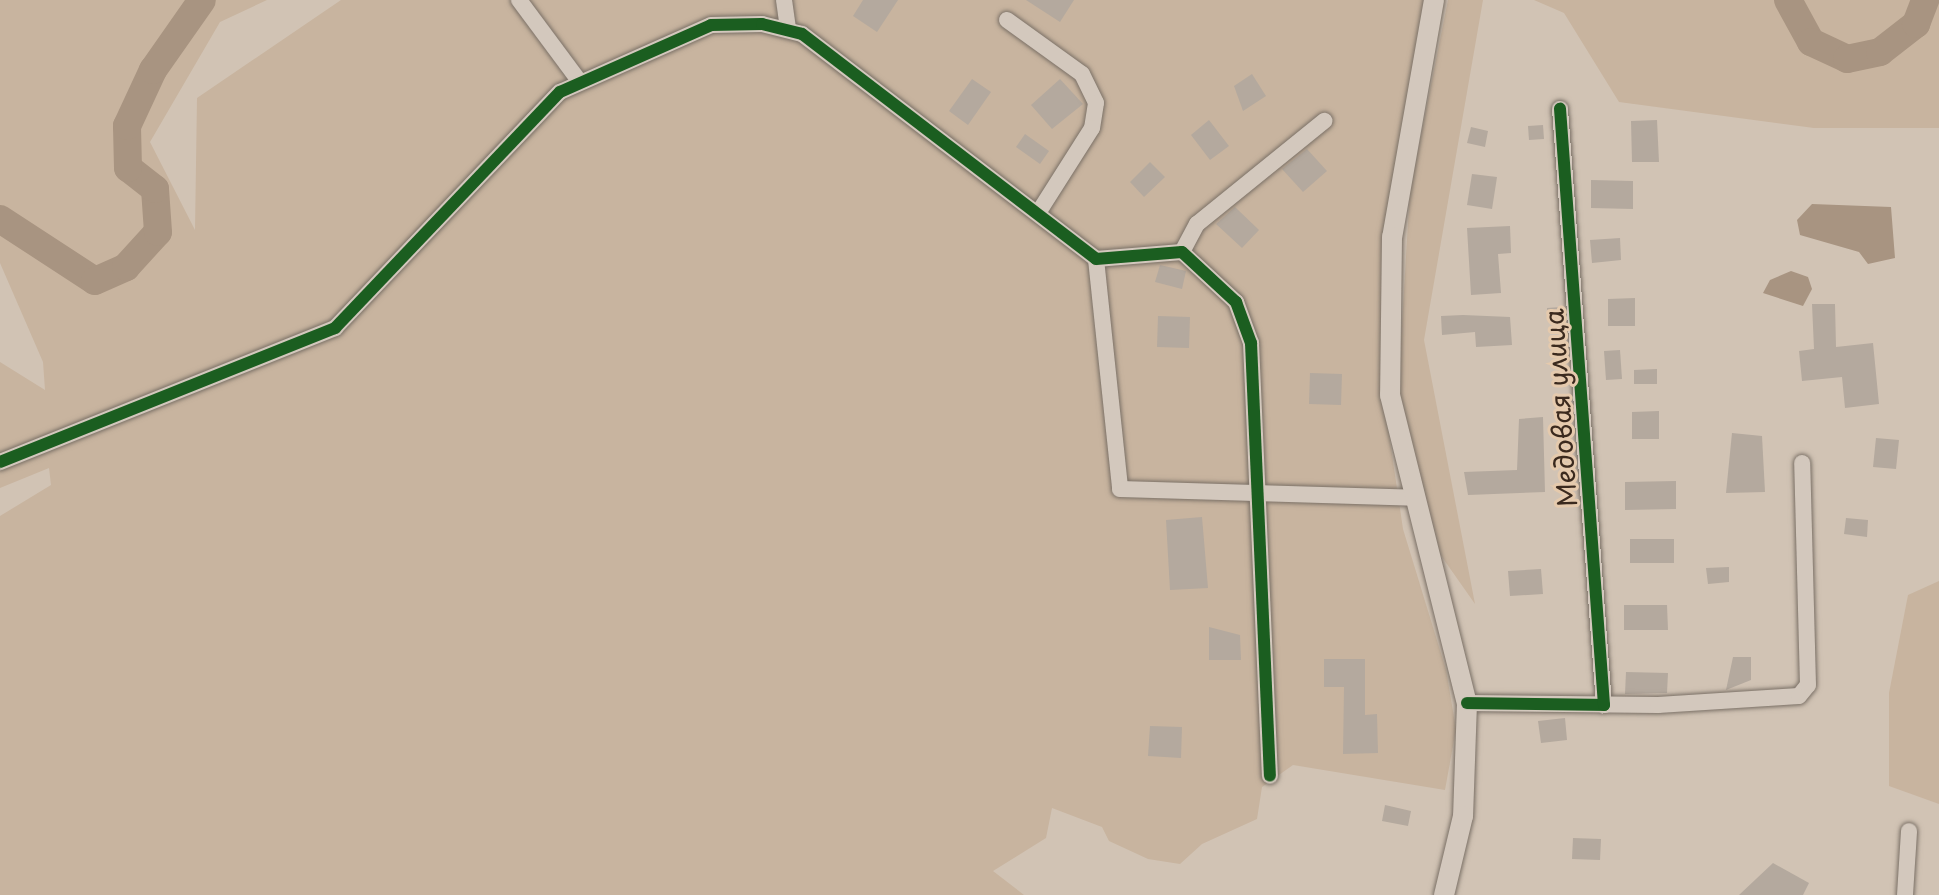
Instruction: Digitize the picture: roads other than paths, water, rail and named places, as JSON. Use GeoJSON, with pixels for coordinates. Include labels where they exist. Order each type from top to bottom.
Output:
{"type":"FeatureCollection","features":[{"type":"Feature","properties":{"kind":"main road"},"geometry":{"type":"LineString","coordinates":[[1434,0],[1392,237],[1390,395],[1467,703],[1463,816],[1444,895]]}},
{"type":"Feature","properties":{"kind":"street"},"geometry":{"type":"LineString","coordinates":[[519,0],[580,82]]}},
{"type":"Feature","properties":{"kind":"street"},"geometry":{"type":"LineString","coordinates":[[784,0],[788,30]]}},
{"type":"Feature","properties":{"kind":"street"},"geometry":{"type":"LineString","coordinates":[[1007,20],[1082,74],[1096,103],[1092,128],[1038,213]]}},
{"type":"Feature","properties":{"kind":"street"},"geometry":{"type":"LineString","coordinates":[[0,462],[335,328],[560,92],[711,25],[788,30],[1096,259],[1182,252],[1236,302],[1251,343],[1270,776]]}},
{"type":"Feature","properties":{"kind":"street","name":"Медовая улица"},"geometry":{"type":"LineString","coordinates":[[1560,109],[1604,705]]}},
{"type":"Feature","properties":{"kind":"street"},"geometry":{"type":"LineString","coordinates":[[1182,252],[1197,224],[1324,121]]}},
{"type":"Feature","properties":{"kind":"street"},"geometry":{"type":"LineString","coordinates":[[1096,259],[1120,489],[1415,498]]}},
{"type":"Feature","properties":{"kind":"street"},"geometry":{"type":"LineString","coordinates":[[1467,703],[1604,705],[1799,696],[1808,685],[1802,463]]}},
{"type":"Feature","properties":{"kind":"street"},"geometry":{"type":"LineString","coordinates":[[1905,895],[1909,831]]}},
{"type":"Feature","properties":{"kind":"waterway"},"geometry":{"type":"LineString","coordinates":[[0,219],[95,281],[126,267],[158,232],[155,189],[128,168],[127,126],[153,70],[202,0]]}},
{"type":"Feature","properties":{"kind":"waterway"},"geometry":{"type":"LineString","coordinates":[[1788,0],[1811,42],[1847,59],[1880,52],[1916,24],[1925,0]]}}]}
